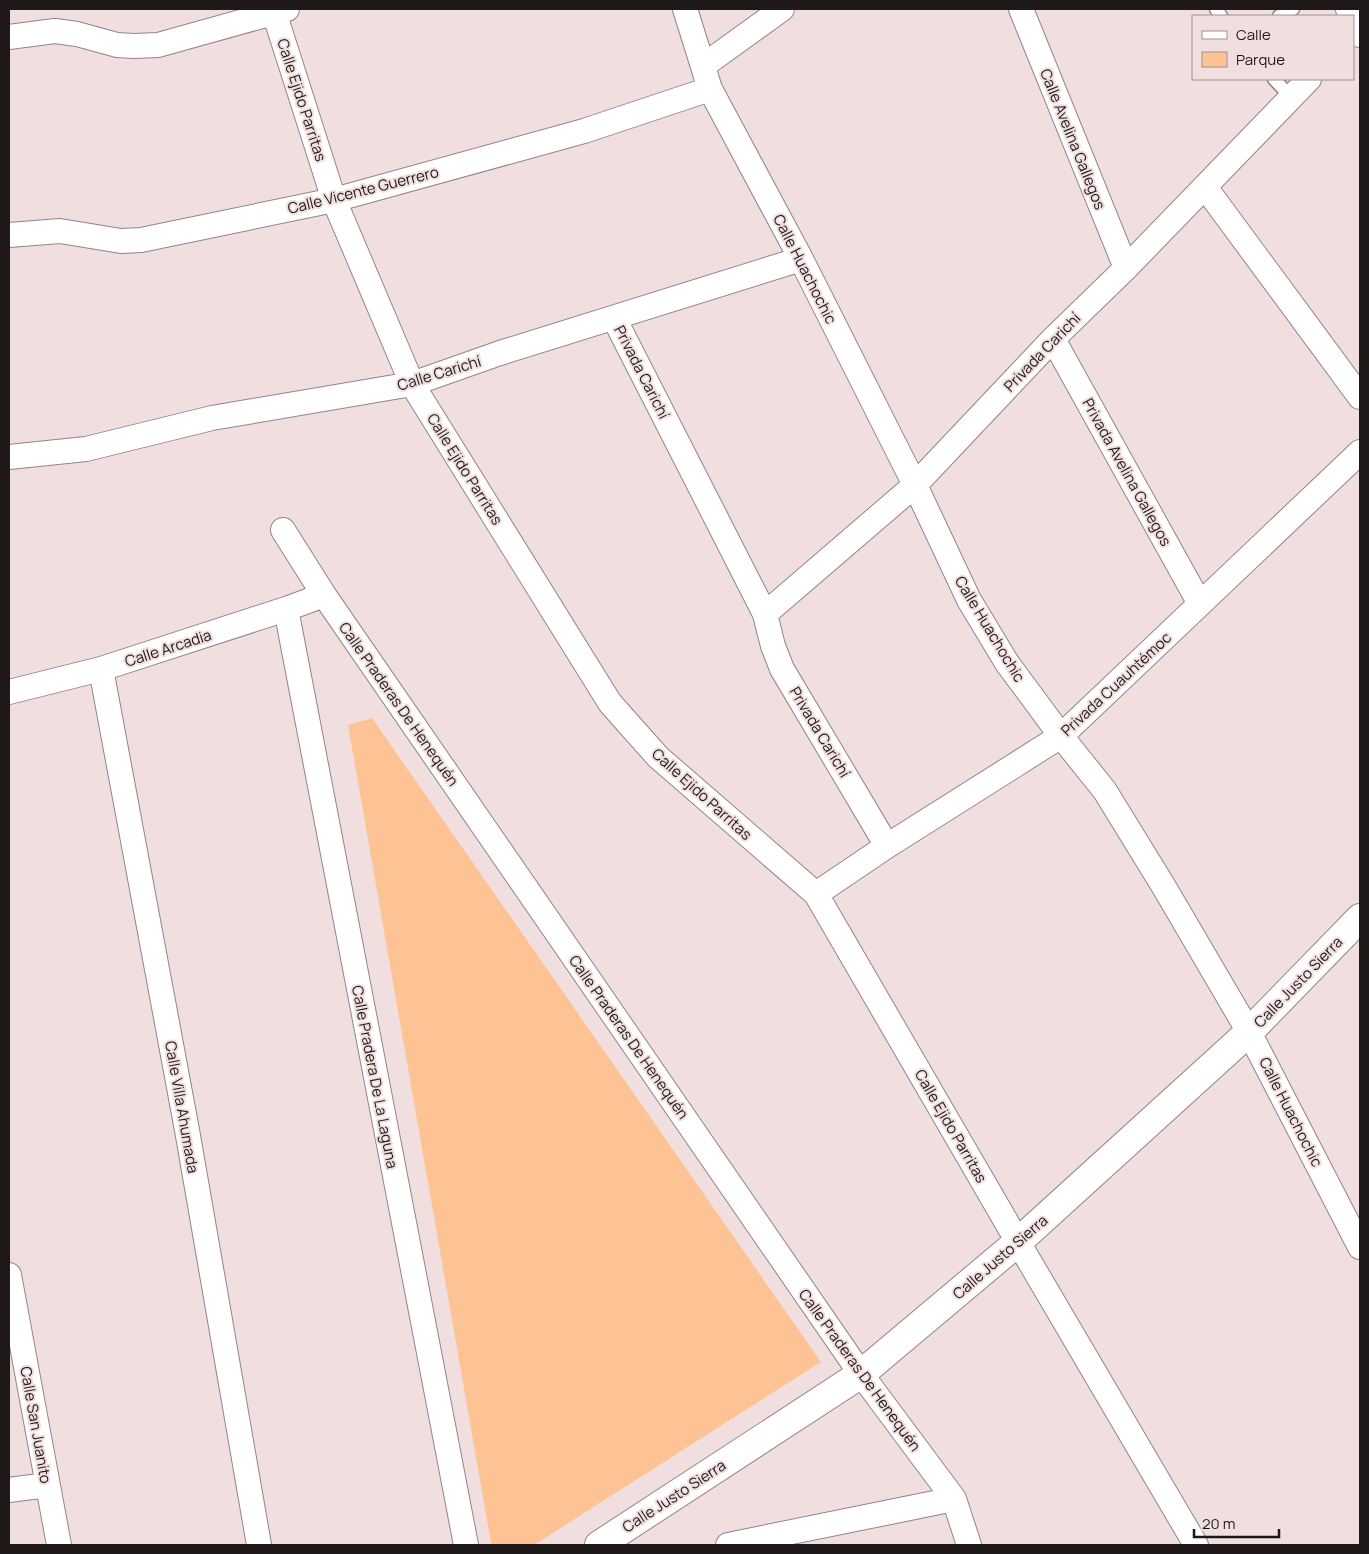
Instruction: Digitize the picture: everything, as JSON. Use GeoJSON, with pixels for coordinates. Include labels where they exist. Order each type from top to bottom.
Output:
{"type":"FeatureCollection","features":[{"type":"Feature","properties":{"kind":"street","name":"Calle Huachochic"},"geometry":{"type":"LineString","coordinates":[[685,9],[710,89],[801,259],[969,600],[1007,663],[1061,736],[1105,791],[1164,887],[1250,1032],[1360,1247]]}},
{"type":"Feature","properties":{"kind":"street"},"geometry":{"type":"LineString","coordinates":[[703,66],[782,9]]}},
{"type":"Feature","properties":{"kind":"street","name":"Calle Avelina Gallegos"},"geometry":{"type":"LineString","coordinates":[[1021,9],[1126,268]]}},
{"type":"Feature","properties":{"kind":"street"},"geometry":{"type":"LineString","coordinates":[[9,37],[55,31],[77,34],[117,45],[158,45],[278,10]]}},
{"type":"Feature","properties":{"kind":"street","name":"Calle Ejido Parritas"},"geometry":{"type":"LineString","coordinates":[[278,10],[334,200],[412,384],[610,703],[658,757],[816,894],[1196,1545]]}},
{"type":"Feature","properties":{"kind":"street","name":"Privada Carichí"},"geometry":{"type":"LineString","coordinates":[[765,614],[914,485],[1053,339],[1126,268],[1308,80]]}},
{"type":"Feature","properties":{"kind":"street","name":"Calle Vicente Guerrero"},"geometry":{"type":"LineString","coordinates":[[9,235],[60,230],[121,241],[141,240],[334,200],[584,131],[710,89]]}},
{"type":"Feature","properties":{"kind":"street"},"geometry":{"type":"LineString","coordinates":[[1205,187],[1360,397]]}},
{"type":"Feature","properties":{"kind":"street","name":"Calle Carichí"},"geometry":{"type":"LineString","coordinates":[[9,457],[86,449],[212,418],[412,384],[500,353],[801,259]]}},
{"type":"Feature","properties":{"kind":"street","name":"Privada Carichí"},"geometry":{"type":"LineString","coordinates":[[614,318],[765,614],[782,669],[887,846]]}},
{"type":"Feature","properties":{"kind":"street","name":"Privada Avelina Gallegos"},"geometry":{"type":"LineString","coordinates":[[1053,339],[1200,604]]}},
{"type":"Feature","properties":{"kind":"street","name":"Privada Cuauhtémoc"},"geometry":{"type":"LineString","coordinates":[[816,894],[887,846],[1061,736],[1200,604],[1358,463]]}},
{"type":"Feature","properties":{"kind":"street","name":"Calle Praderas De Henequén"},"geometry":{"type":"LineString","coordinates":[[283,530],[324,595],[860,1374],[954,1499],[969,1545]]}},
{"type":"Feature","properties":{"kind":"street","name":"Calle Arcadia"},"geometry":{"type":"LineString","coordinates":[[9,692],[101,669],[324,595]]}},
{"type":"Feature","properties":{"kind":"street","name":"Calle Pradera De La Laguna"},"geometry":{"type":"LineString","coordinates":[[286,609],[466,1545]]}},
{"type":"Feature","properties":{"kind":"street","name":"Calle Villa Ahumada"},"geometry":{"type":"LineString","coordinates":[[101,669],[187,1130],[259,1545]]}},
{"type":"Feature","properties":{"kind":"street","name":"Calle Justo Sierra"},"geometry":{"type":"LineString","coordinates":[[599,1545],[860,1374],[1018,1242],[1250,1032],[1360,918]]}},
{"type":"Feature","properties":{"kind":"street","name":"Calle San Juanito"},"geometry":{"type":"LineString","coordinates":[[9,1276],[59,1545]]}},
{"type":"Feature","properties":{"kind":"street"},"geometry":{"type":"LineString","coordinates":[[9,1490],[47,1485]]}},
{"type":"Feature","properties":{"kind":"street"},"geometry":{"type":"LineString","coordinates":[[728,1545],[954,1499]]}},
{"type":"Feature","properties":{"kind":"lane"},"geometry":{"type":"LineString","coordinates":[[1281,15],[1293,9]]}},
{"type":"Feature","properties":{"kind":"lane"},"geometry":{"type":"LineString","coordinates":[[1275,80],[1292,97]]}},
{"type":"Feature","properties":{"kind":"green space"},"geometry":{"type":"Polygon","coordinates":[[[372,718],[821,1362],[534,1545],[495,1545],[491,1543],[348,725],[372,718]]]}}]}
